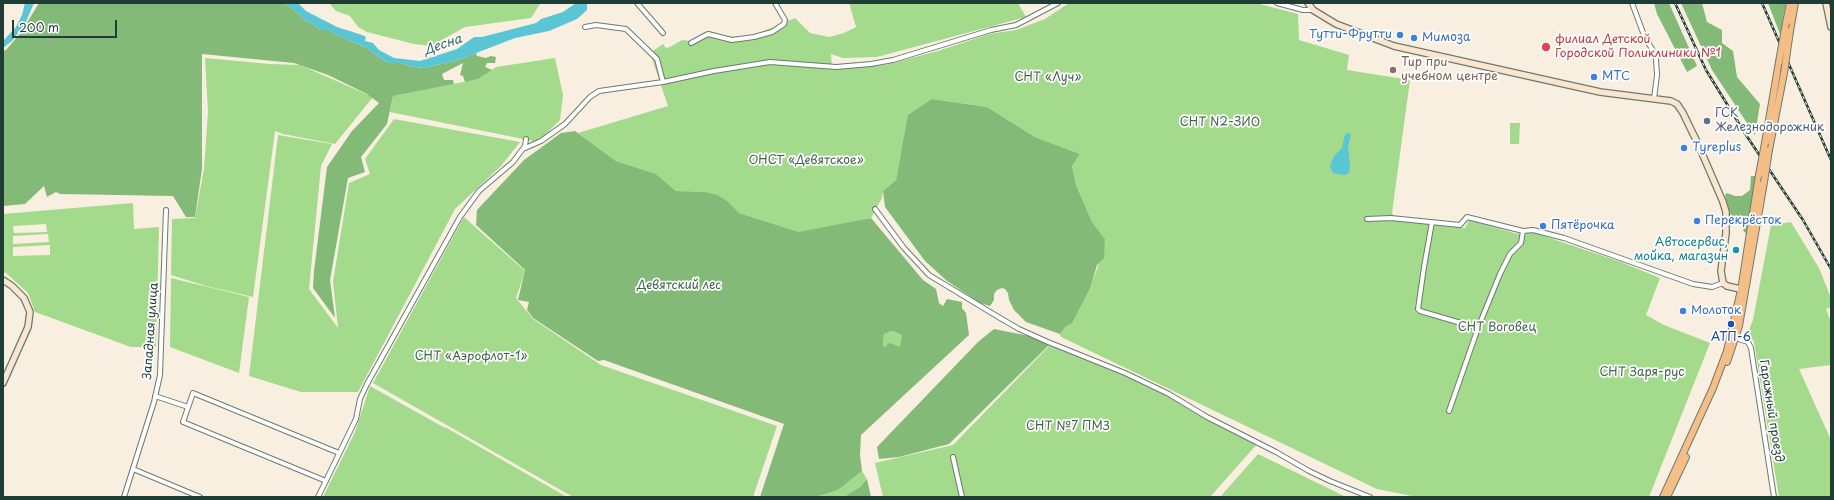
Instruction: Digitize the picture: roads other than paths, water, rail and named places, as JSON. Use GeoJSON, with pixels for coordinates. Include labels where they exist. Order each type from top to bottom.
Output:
{"type":"FeatureCollection","features":[{"type":"Feature","properties":{"kind":"main road"},"geometry":{"type":"LineString","coordinates":[[1308,3],[1313,10],[1336,24],[1394,46],[1600,92],[1671,101],[1677,104],[1684,113],[1723,202],[1727,220],[1721,271],[1723,283],[1743,290]]}},
{"type":"Feature","properties":{"kind":"main road"},"geometry":{"type":"LineString","coordinates":[[1663,497],[1722,366],[1743,290],[1764,143],[1790,3]]}},
{"type":"Feature","properties":{"kind":"main road"},"geometry":{"type":"LineString","coordinates":[[1667,497],[1723,374],[1735,338],[1784,73],[1795,3]]}},
{"type":"Feature","properties":{"kind":"main road"},"geometry":{"type":"LineString","coordinates":[[1826,3],[1831,27]]}},
{"type":"Feature","properties":{"kind":"main road"},"geometry":{"type":"LineString","coordinates":[[3,280],[12,286],[24,298],[28,305],[30,316],[26,333],[3,383]]}},
{"type":"Feature","properties":{"kind":"street"},"geometry":{"type":"LineString","coordinates":[[637,3],[663,33]]}},
{"type":"Feature","properties":{"kind":"street"},"geometry":{"type":"LineString","coordinates":[[691,43],[708,34],[732,40],[754,37],[772,32],[784,24],[785,20],[775,3]]}},
{"type":"Feature","properties":{"kind":"street"},"geometry":{"type":"LineString","coordinates":[[523,149],[541,141],[565,124],[586,101],[599,91],[663,82],[714,71],[770,62],[836,67],[878,63],[991,30],[1016,26],[1058,3]]}},
{"type":"Feature","properties":{"kind":"street"},"geometry":{"type":"LineString","coordinates":[[1277,3],[1303,10],[1313,10]]}},
{"type":"Feature","properties":{"kind":"street"},"geometry":{"type":"LineString","coordinates":[[1632,3],[1645,38],[1654,52],[1656,60],[1657,75],[1654,99]]}},
{"type":"Feature","properties":{"kind":"street"},"geometry":{"type":"LineString","coordinates":[[585,27],[596,25],[626,29],[657,59],[663,82]]}},
{"type":"Feature","properties":{"kind":"street"},"geometry":{"type":"LineString","coordinates":[[318,497],[356,419],[360,399],[367,384],[460,217],[480,191],[513,162],[523,149],[526,139]]}},
{"type":"Feature","properties":{"kind":"street"},"geometry":{"type":"LineString","coordinates":[[875,209],[904,248],[929,275],[995,315],[1041,339],[1125,373],[1169,394],[1207,417],[1276,452],[1309,471],[1370,497]]}},
{"type":"Feature","properties":{"kind":"street","name":"Западная улица"},"geometry":{"type":"LineString","coordinates":[[124,497],[160,375],[166,210]]}},
{"type":"Feature","properties":{"kind":"street"},"geometry":{"type":"LineString","coordinates":[[1367,219],[1391,218],[1460,225],[1467,218],[1523,231],[1533,230],[1564,238],[1693,284],[1712,287],[1723,283]]}},
{"type":"Feature","properties":{"kind":"street"},"geometry":{"type":"LineString","coordinates":[[1432,222],[1418,309],[1420,311],[1478,328]]}},
{"type":"Feature","properties":{"kind":"street"},"geometry":{"type":"LineString","coordinates":[[1449,411],[1478,328],[1500,274],[1510,254],[1521,243],[1523,231]]}},
{"type":"Feature","properties":{"kind":"street","name":"Гаражный проезд"},"geometry":{"type":"LineString","coordinates":[[1735,338],[1748,342],[1751,348],[1774,497]]}},
{"type":"Feature","properties":{"kind":"street"},"geometry":{"type":"LineString","coordinates":[[326,481],[183,422],[193,393],[339,453]]}},
{"type":"Feature","properties":{"kind":"street"},"geometry":{"type":"LineString","coordinates":[[155,396],[188,407]]}},
{"type":"Feature","properties":{"kind":"street"},"geometry":{"type":"LineString","coordinates":[[953,457],[962,497]]}},
{"type":"Feature","properties":{"kind":"street"},"geometry":{"type":"LineString","coordinates":[[132,469],[200,497]]}},
{"type":"Feature","properties":{"kind":"water"},"geometry":{"type":"Polygon","coordinates":[[[25,3],[34,3],[25,24],[12,41],[3,48],[3,41],[16,27],[22,15],[25,3]]]}},
{"type":"Feature","properties":{"kind":"water"},"geometry":{"type":"Polygon","coordinates":[[[284,3],[298,3],[306,11],[337,27],[366,37],[365,41],[373,43],[379,50],[394,58],[420,61],[457,49],[474,37],[482,37],[536,23],[541,19],[563,12],[576,3],[587,3],[587,10],[577,19],[549,31],[515,38],[458,60],[424,68],[401,63],[388,63],[365,47],[334,34],[329,30],[320,30],[313,24],[304,20],[298,13],[284,3]]]}},
{"type":"Feature","properties":{"kind":"water"},"geometry":{"type":"Polygon","coordinates":[[[1349,133],[1351,135],[1348,147],[1350,165],[1349,173],[1345,175],[1333,173],[1330,166],[1334,156],[1342,148],[1345,134],[1349,133]]]}},
{"type":"Feature","properties":{"kind":"railway"},"geometry":{"type":"LineString","coordinates":[[1675,3],[1706,70],[1746,135],[1803,220],[1831,269]]}},
{"type":"Feature","properties":{"kind":"railway"},"geometry":{"type":"LineString","coordinates":[[1762,3],[1831,160]]}},
{"type":"Feature","properties":{"kind":"place","name":"Тутти-Фрутти"},"geometry":{"type":"Point","coordinates":[1400,35]}},
{"type":"Feature","properties":{"kind":"place","name":"Мимоза"},"geometry":{"type":"Point","coordinates":[1414,38]}},
{"type":"Feature","properties":{"kind":"place","name":"филиал Детской Городской Поликлиники №1"},"geometry":{"type":"Point","coordinates":[1546,47]}},
{"type":"Feature","properties":{"kind":"place","name":"Тир при учебном центре"},"geometry":{"type":"Point","coordinates":[1393,70]}},
{"type":"Feature","properties":{"kind":"place","name":"МТС"},"geometry":{"type":"Point","coordinates":[1594,77]}},
{"type":"Feature","properties":{"kind":"place","name":"ГСК Железнодорожник"},"geometry":{"type":"Point","coordinates":[1707,121]}},
{"type":"Feature","properties":{"kind":"place","name":"Tyreplus"},"geometry":{"type":"Point","coordinates":[1684,148]}},
{"type":"Feature","properties":{"kind":"place","name":"Перекрёсток"},"geometry":{"type":"Point","coordinates":[1697,221]}},
{"type":"Feature","properties":{"kind":"place","name":"Пятёрочка"},"geometry":{"type":"Point","coordinates":[1543,226]}},
{"type":"Feature","properties":{"kind":"place","name":"Автосервис, мойка, магазин"},"geometry":{"type":"Point","coordinates":[1736,250]}},
{"type":"Feature","properties":{"kind":"place","name":"Молоток"},"geometry":{"type":"Point","coordinates":[1683,311]}},
{"type":"Feature","properties":{"kind":"place","name":"АТП-6"},"geometry":{"type":"Point","coordinates":[1731,324]}},
{"type":"Feature","properties":{"kind":"water label","name":"Десна"},"geometry":{"type":"Point","coordinates":[443,45]}},
{"type":"Feature","properties":{"kind":"park label","name":"СНТ «Луч»"},"geometry":{"type":"Point","coordinates":[1048,78]}},
{"type":"Feature","properties":{"kind":"park label","name":"СНТ N2-ЗИО"},"geometry":{"type":"Point","coordinates":[1220,123]}},
{"type":"Feature","properties":{"kind":"park label","name":"ОНСТ «Девятское»"},"geometry":{"type":"Point","coordinates":[806,161]}},
{"type":"Feature","properties":{"kind":"park label","name":"Девятский лес"},"geometry":{"type":"Point","coordinates":[679,286]}},
{"type":"Feature","properties":{"kind":"park label","name":"СНТ Воговец"},"geometry":{"type":"Point","coordinates":[1497,328]}},
{"type":"Feature","properties":{"kind":"park label","name":"СНТ «Аэрофлот-1»"},"geometry":{"type":"Point","coordinates":[471,357]}},
{"type":"Feature","properties":{"kind":"park label","name":"СНТ Заря-рус"},"geometry":{"type":"Point","coordinates":[1642,373]}},
{"type":"Feature","properties":{"kind":"park label","name":"СНТ №7 ПМЗ"},"geometry":{"type":"Point","coordinates":[1068,427]}}]}
